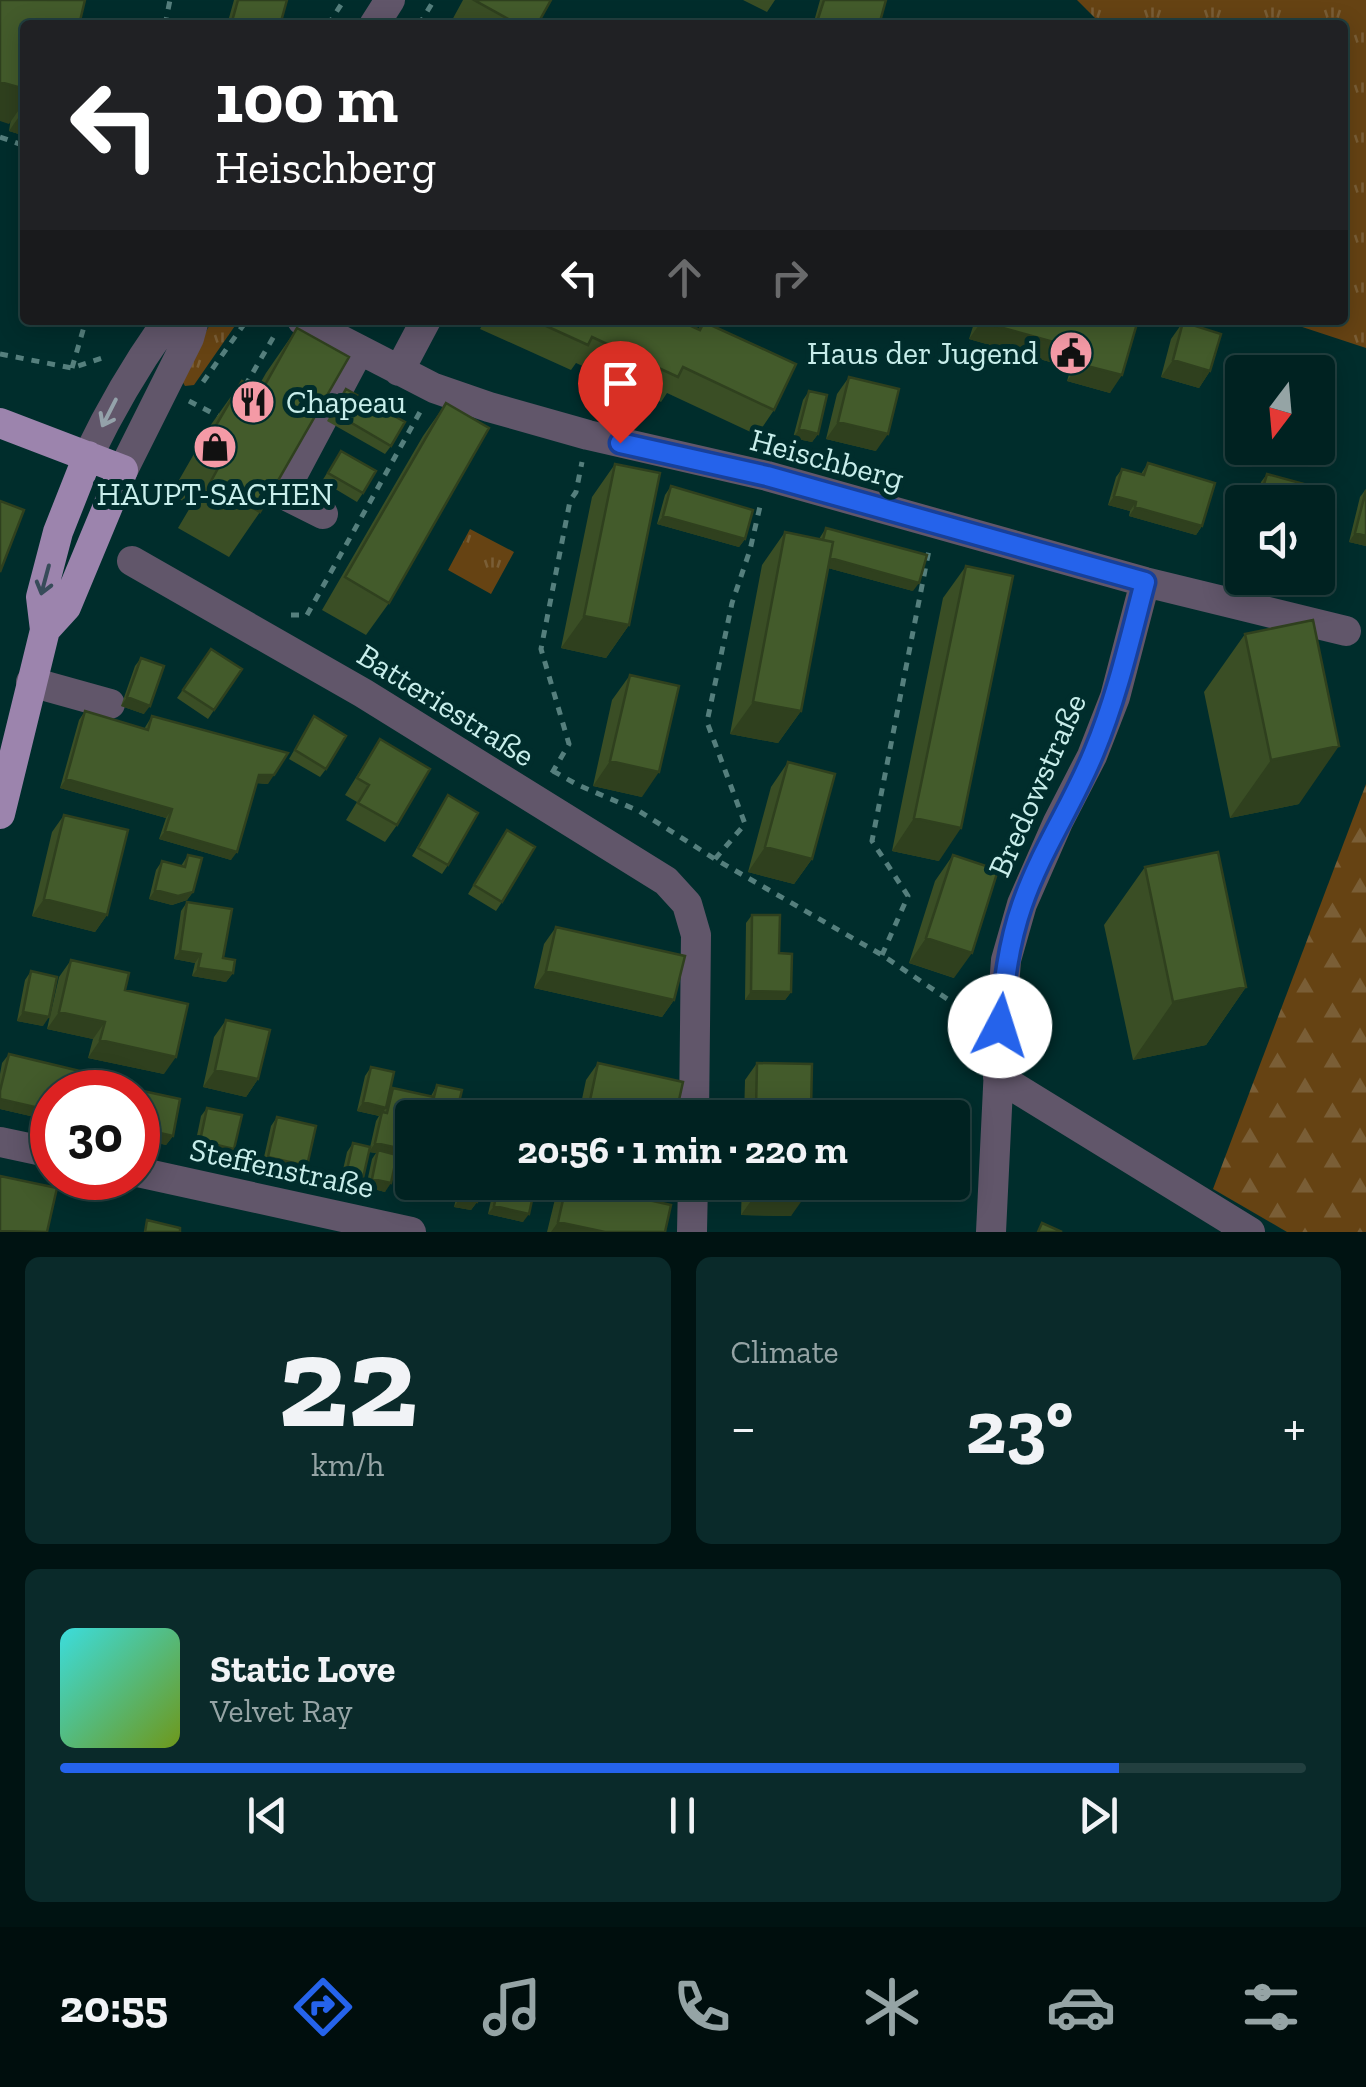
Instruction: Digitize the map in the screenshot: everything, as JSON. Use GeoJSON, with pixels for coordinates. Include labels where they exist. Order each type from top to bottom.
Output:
{"type":"FeatureCollection","features":[{"type":"Feature","properties":{"kind":"main road"},"geometry":{"type":"LineString","coordinates":[[0,423],[123,470],[66,606],[45,630]]}},
{"type":"Feature","properties":{"kind":"main road"},"geometry":{"type":"LineString","coordinates":[[0,814],[45,630],[40,597],[58,532],[88,456]]}},
{"type":"Feature","properties":{"kind":"street"},"geometry":{"type":"LineString","coordinates":[[88,456],[111,407],[166,325]]}},
{"type":"Feature","properties":{"kind":"street"},"geometry":{"type":"LineString","coordinates":[[123,470],[193,325]]}},
{"type":"Feature","properties":{"kind":"street","name":"Heischberg"},"geometry":{"type":"LineString","coordinates":[[312,325],[434,388],[562,428],[767,476],[1145,582],[1346,631]]}},
{"type":"Feature","properties":{"kind":"street"},"geometry":{"type":"LineString","coordinates":[[399,372],[423,325]]}},
{"type":"Feature","properties":{"kind":"street"},"geometry":{"type":"LineString","coordinates":[[322,514],[284,491],[359,350]]}},
{"type":"Feature","properties":{"kind":"street","name":"Batteriestraße"},"geometry":{"type":"LineString","coordinates":[[132,561],[362,693],[666,881],[686,904],[696,935],[694,1100]]}},
{"type":"Feature","properties":{"kind":"street","name":"Bredowstraße"},"geometry":{"type":"LineString","coordinates":[[991,1232],[1006,960],[1022,904],[1092,756],[1115,697],[1145,582]]}},
{"type":"Feature","properties":{"kind":"street"},"geometry":{"type":"LineString","coordinates":[[31,682],[110,704]]}},
{"type":"Feature","properties":{"kind":"street"},"geometry":{"type":"LineString","coordinates":[[998,1077],[1250,1232]]}},
{"type":"Feature","properties":{"kind":"street"},"geometry":{"type":"LineString","coordinates":[[0,1142],[30,1149]]}},
{"type":"Feature","properties":{"kind":"street","name":"Steffenstraße"},"geometry":{"type":"LineString","coordinates":[[160,1177],[411,1232]]}},
{"type":"Feature","properties":{"kind":"street"},"geometry":{"type":"LineString","coordinates":[[692,1232],[693,1200]]}},
{"type":"Feature","properties":{"kind":"path"},"geometry":{"type":"LineString","coordinates":[[72,368],[85,325]]}},
{"type":"Feature","properties":{"kind":"path"},"geometry":{"type":"LineString","coordinates":[[202,385],[243,325]]}},
{"type":"Feature","properties":{"kind":"path"},"geometry":{"type":"LineString","coordinates":[[243,388],[281,325]]}},
{"type":"Feature","properties":{"kind":"path"},"geometry":{"type":"LineString","coordinates":[[0,354],[72,368],[107,358]]}},
{"type":"Feature","properties":{"kind":"path"},"geometry":{"type":"LineString","coordinates":[[190,401],[225,419],[221,431]]}},
{"type":"Feature","properties":{"kind":"path"},"geometry":{"type":"LineString","coordinates":[[291,615],[307,615],[407,435]]}},
{"type":"Feature","properties":{"kind":"path"},"geometry":{"type":"LineString","coordinates":[[580,471],[570,501],[541,649],[569,744],[555,767],[578,785],[639,811],[882,955],[976,1018],[1000,1026]]}},
{"type":"Feature","properties":{"kind":"path"},"geometry":{"type":"LineString","coordinates":[[715,858],[746,824],[707,722],[732,603],[750,550],[767,476]]}},
{"type":"Feature","properties":{"kind":"path"},"geometry":{"type":"LineString","coordinates":[[882,955],[908,896],[872,841],[934,525]]}},
{"type":"Feature","properties":{"kind":"green space"},"geometry":{"type":"Polygon","coordinates":[[[1077,0],[1366,0],[1366,348],[1296,325],[1348,325],[1348,20],[1097,20],[1077,0]]]}},
{"type":"Feature","properties":{"kind":"green space"},"geometry":{"type":"Polygon","coordinates":[[[236,325],[194,385],[185,386],[181,379],[209,326],[236,325]]]}},
{"type":"Feature","properties":{"kind":"green space"},"geometry":{"type":"Polygon","coordinates":[[[470,529],[514,552],[491,594],[448,570],[470,529]]]}},
{"type":"Feature","properties":{"kind":"green space"},"geometry":{"type":"Polygon","coordinates":[[[1366,784],[1366,1232],[1287,1232],[1213,1189],[1366,784]]]}},
{"type":"Feature","properties":{"kind":"building"},"geometry":{"type":"Polygon","coordinates":[[[0,0],[85,0],[80,20],[20,20],[20,88],[0,82],[0,0]]]}},
{"type":"Feature","properties":{"kind":"building"},"geometry":{"type":"Polygon","coordinates":[[[238,0],[287,0],[281,20],[232,20],[238,0]]]}},
{"type":"Feature","properties":{"kind":"building"},"geometry":{"type":"Polygon","coordinates":[[[474,0],[551,0],[540,20],[510,20],[474,0]]]}},
{"type":"Feature","properties":{"kind":"building"},"geometry":{"type":"Polygon","coordinates":[[[824,0],[886,0],[880,20],[818,20],[824,0]]]}},
{"type":"Feature","properties":{"kind":"building"},"geometry":{"type":"Polygon","coordinates":[[[544,325],[689,325],[700,330],[702,325],[711,325],[796,364],[774,410],[683,367],[678,377],[592,337],[588,345],[544,325]]]}},
{"type":"Feature","properties":{"kind":"building"},"geometry":{"type":"Polygon","coordinates":[[[992,325],[1137,325],[1122,375],[1079,364],[1083,350],[992,325]]]}},
{"type":"Feature","properties":{"kind":"building"},"geometry":{"type":"Polygon","coordinates":[[[1182,325],[1221,334],[1210,371],[1173,360],[1182,325]]]}},
{"type":"Feature","properties":{"kind":"building"},"geometry":{"type":"Polygon","coordinates":[[[297,328],[349,357],[260,512],[210,483],[222,461],[202,449],[242,381],[261,392],[297,328]]]}},
{"type":"Feature","properties":{"kind":"building"},"geometry":{"type":"Polygon","coordinates":[[[849,377],[899,389],[888,434],[838,422],[849,377]]]}},
{"type":"Feature","properties":{"kind":"building"},"geometry":{"type":"Polygon","coordinates":[[[346,389],[405,422],[391,446],[333,412],[346,389]]]}},
{"type":"Feature","properties":{"kind":"building"},"geometry":{"type":"Polygon","coordinates":[[[809,391],[827,395],[818,434],[799,429],[809,391]]]}},
{"type":"Feature","properties":{"kind":"building"},"geometry":{"type":"Polygon","coordinates":[[[446,403],[489,428],[389,603],[345,577],[446,403]]]}},
{"type":"Feature","properties":{"kind":"building"},"geometry":{"type":"Polygon","coordinates":[[[341,451],[376,471],[363,493],[328,473],[341,451]]]}},
{"type":"Feature","properties":{"kind":"building"},"geometry":{"type":"Polygon","coordinates":[[[1148,463],[1215,483],[1202,526],[1135,507],[1136,502],[1114,496],[1122,469],[1144,475],[1148,463]]]}},
{"type":"Feature","properties":{"kind":"building"},"geometry":{"type":"Polygon","coordinates":[[[615,464],[660,473],[629,625],[584,616],[615,464]]]}},
{"type":"Feature","properties":{"kind":"building"},"geometry":{"type":"Polygon","coordinates":[[[1267,474],[1307,485],[1264,485],[1267,474]]]}},
{"type":"Feature","properties":{"kind":"building"},"geometry":{"type":"Polygon","coordinates":[[[671,486],[753,510],[745,539],[663,516],[671,486]]]}},
{"type":"Feature","properties":{"kind":"building"},"geometry":{"type":"Polygon","coordinates":[[[1366,490],[1366,536],[1355,533],[1366,490]]]}},
{"type":"Feature","properties":{"kind":"building"},"geometry":{"type":"Polygon","coordinates":[[[0,501],[24,510],[0,572],[0,501]]]}},
{"type":"Feature","properties":{"kind":"building"},"geometry":{"type":"Polygon","coordinates":[[[826,528],[927,555],[919,583],[830,558],[833,542],[823,540],[826,528]]]}},
{"type":"Feature","properties":{"kind":"building"},"geometry":{"type":"Polygon","coordinates":[[[785,532],[833,542],[801,711],[753,702],[785,532]]]}},
{"type":"Feature","properties":{"kind":"building"},"geometry":{"type":"Polygon","coordinates":[[[966,566],[1013,576],[961,828],[914,818],[966,566]]]}},
{"type":"Feature","properties":{"kind":"building"},"geometry":{"type":"Polygon","coordinates":[[[1313,620],[1339,746],[1271,760],[1245,634],[1313,620]]]}},
{"type":"Feature","properties":{"kind":"building"},"geometry":{"type":"Polygon","coordinates":[[[211,649],[242,669],[214,710],[183,690],[211,649]]]}},
{"type":"Feature","properties":{"kind":"building"},"geometry":{"type":"Polygon","coordinates":[[[141,658],[164,666],[150,706],[127,697],[141,658]]]}},
{"type":"Feature","properties":{"kind":"building"},"geometry":{"type":"Polygon","coordinates":[[[630,675],[679,686],[659,772],[610,761],[630,675]]]}},
{"type":"Feature","properties":{"kind":"building"},"geometry":{"type":"Polygon","coordinates":[[[85,711],[148,730],[152,716],[288,753],[274,775],[259,775],[237,852],[165,831],[172,809],[66,779],[85,711]]]}},
{"type":"Feature","properties":{"kind":"building"},"geometry":{"type":"Polygon","coordinates":[[[314,716],[346,736],[326,769],[295,750],[314,716]]]}},
{"type":"Feature","properties":{"kind":"building"},"geometry":{"type":"Polygon","coordinates":[[[380,739],[430,769],[397,825],[358,803],[369,785],[357,778],[380,739]]]}},
{"type":"Feature","properties":{"kind":"building"},"geometry":{"type":"Polygon","coordinates":[[[788,762],[835,774],[812,859],[765,847],[788,762]]]}},
{"type":"Feature","properties":{"kind":"building"},"geometry":{"type":"Polygon","coordinates":[[[448,795],[478,813],[448,865],[418,848],[448,795]]]}},
{"type":"Feature","properties":{"kind":"building"},"geometry":{"type":"Polygon","coordinates":[[[64,815],[128,830],[107,915],[44,899],[64,815]]]}},
{"type":"Feature","properties":{"kind":"building"},"geometry":{"type":"Polygon","coordinates":[[[507,830],[535,847],[502,902],[474,885],[507,830]]]}},
{"type":"Feature","properties":{"kind":"building"},"geometry":{"type":"Polygon","coordinates":[[[1218,852],[1246,987],[1173,1002],[1145,867],[1218,852]]]}},
{"type":"Feature","properties":{"kind":"building"},"geometry":{"type":"Polygon","coordinates":[[[188,855],[202,858],[193,892],[178,896],[155,890],[162,861],[185,867],[188,855]]]}},
{"type":"Feature","properties":{"kind":"building"},"geometry":{"type":"Polygon","coordinates":[[[953,855],[998,870],[972,953],[926,938],[953,855]]]}},
{"type":"Feature","properties":{"kind":"building"},"geometry":{"type":"Polygon","coordinates":[[[187,902],[232,909],[223,958],[235,960],[233,973],[198,968],[201,954],[180,951],[187,902]]]}},
{"type":"Feature","properties":{"kind":"building"},"geometry":{"type":"Polygon","coordinates":[[[752,915],[780,915],[779,953],[792,954],[791,992],[751,991],[752,915]]]}},
{"type":"Feature","properties":{"kind":"building"},"geometry":{"type":"Polygon","coordinates":[[[556,927],[685,956],[674,1000],[546,971],[556,927]]]}},
{"type":"Feature","properties":{"kind":"building"},"geometry":{"type":"Polygon","coordinates":[[[71,960],[129,973],[125,990],[188,1004],[176,1057],[100,1040],[105,1022],[59,1012],[71,960]]]}},
{"type":"Feature","properties":{"kind":"building"},"geometry":{"type":"Polygon","coordinates":[[[31,971],[57,977],[49,1017],[23,1012],[31,971]]]}},
{"type":"Feature","properties":{"kind":"building"},"geometry":{"type":"Polygon","coordinates":[[[226,1020],[270,1030],[258,1079],[215,1070],[226,1020]]]}},
{"type":"Feature","properties":{"kind":"building"},"geometry":{"type":"Polygon","coordinates":[[[9,1054],[76,1070],[30,1070],[30,1106],[0,1099],[9,1054]]]}},
{"type":"Feature","properties":{"kind":"building"},"geometry":{"type":"Polygon","coordinates":[[[598,1063],[683,1082],[679,1100],[590,1100],[598,1063]]]}},
{"type":"Feature","properties":{"kind":"building"},"geometry":{"type":"Polygon","coordinates":[[[757,1063],[812,1064],[811,1100],[756,1100],[757,1063]]]}},
{"type":"Feature","properties":{"kind":"building"},"geometry":{"type":"Polygon","coordinates":[[[371,1067],[394,1072],[386,1108],[363,1102],[371,1067]]]}},
{"type":"Feature","properties":{"kind":"building"},"geometry":{"type":"Polygon","coordinates":[[[437,1085],[462,1090],[460,1100],[395,1100],[395,1147],[375,1143],[393,1088],[434,1097],[437,1085]]]}},
{"type":"Feature","properties":{"kind":"building"},"geometry":{"type":"Polygon","coordinates":[[[160,1095],[180,1099],[173,1136],[160,1133],[160,1095]]]}},
{"type":"Feature","properties":{"kind":"building"},"geometry":{"type":"Polygon","coordinates":[[[207,1108],[242,1115],[234,1149],[200,1141],[207,1108]]]}},
{"type":"Feature","properties":{"kind":"building"},"geometry":{"type":"Polygon","coordinates":[[[277,1117],[316,1126],[307,1166],[268,1157],[277,1117]]]}},
{"type":"Feature","properties":{"kind":"building"},"geometry":{"type":"Polygon","coordinates":[[[353,1143],[370,1147],[363,1178],[346,1174],[353,1143]]]}},
{"type":"Feature","properties":{"kind":"building"},"geometry":{"type":"Polygon","coordinates":[[[378,1150],[395,1154],[391,1183],[372,1179],[378,1150]]]}},
{"type":"Feature","properties":{"kind":"building"},"geometry":{"type":"Polygon","coordinates":[[[0,1176],[30,1182],[30,1200],[54,1200],[47,1232],[0,1231],[0,1176]]]}},
{"type":"Feature","properties":{"kind":"building"},"geometry":{"type":"Polygon","coordinates":[[[495,1200],[532,1200],[529,1214],[494,1206],[495,1200]]]}},
{"type":"Feature","properties":{"kind":"building"},"geometry":{"type":"Polygon","coordinates":[[[563,1200],[648,1200],[671,1205],[665,1232],[605,1232],[558,1222],[563,1200]]]}},
{"type":"Feature","properties":{"kind":"building"},"geometry":{"type":"Polygon","coordinates":[[[147,1220],[180,1228],[180,1232],[145,1232],[147,1220]]]}},
{"type":"Feature","properties":{"kind":"building"},"geometry":{"type":"Polygon","coordinates":[[[1042,1223],[1062,1232],[1038,1232],[1042,1223]]]}},
{"type":"Feature","properties":{"kind":"place","name":"Haus der Jugend"},"geometry":{"type":"Point","coordinates":[1071,353]}},
{"type":"Feature","properties":{"kind":"place","name":"Chapeau"},"geometry":{"type":"Point","coordinates":[253,402]}},
{"type":"Feature","properties":{"kind":"place","name":"HAUPT-SACHEN"},"geometry":{"type":"Point","coordinates":[215,447]}},
{"type":"Feature","properties":{"kind":"route"},"geometry":{"type":"LineString","coordinates":[[620,443],[767,476],[1145,582],[1104,726],[1022,904],[1006,960],[1000,1026]]}}]}
